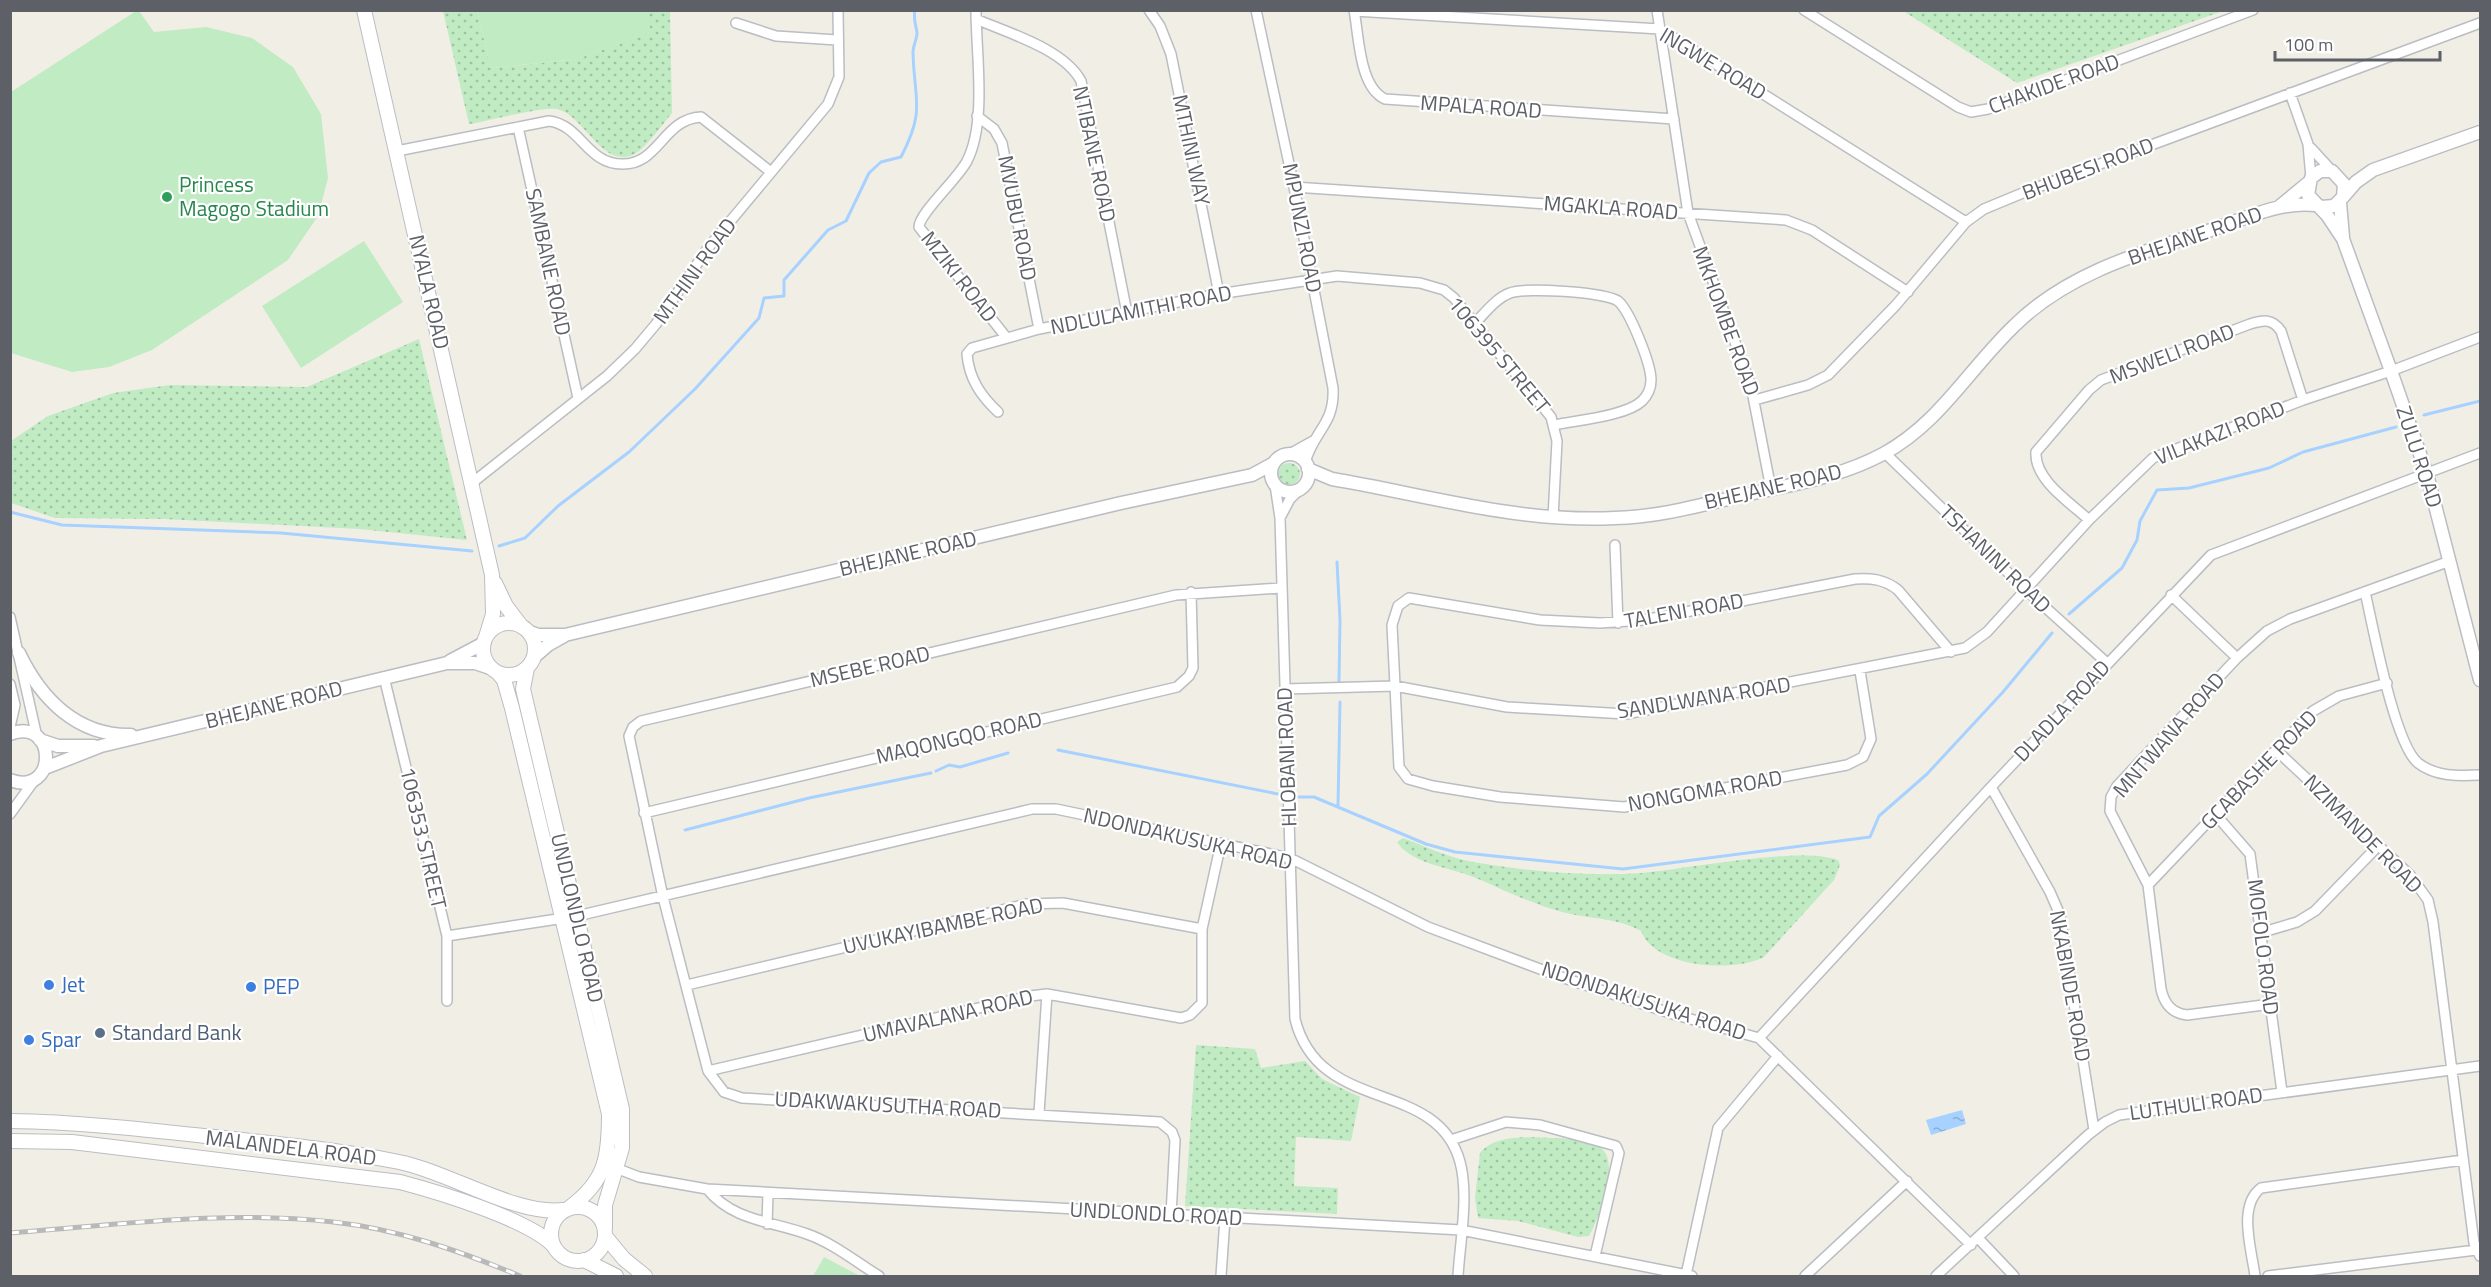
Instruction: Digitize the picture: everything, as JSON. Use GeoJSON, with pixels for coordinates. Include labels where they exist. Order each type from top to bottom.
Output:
{"type":"FeatureCollection","features":[{"type":"Feature","properties":{"kind":"main road","name":"NYALA ROAD"},"geometry":{"type":"LineString","coordinates":[[364,10],[492,575],[493,614],[485,640]]}},
{"type":"Feature","properties":{"kind":"main road","name":"NYALA ROAD"},"geometry":{"type":"LineString","coordinates":[[492,575],[506,606],[525,629]]}},
{"type":"Feature","properties":{"kind":"main road"},"geometry":{"type":"LineString","coordinates":[[502,624],[525,629],[533,641],[530,663],[510,675],[496,671],[484,657],[485,640],[502,624]]}},
{"type":"Feature","properties":{"kind":"main road","name":"UNDLONDLO ROAD"},"geometry":{"type":"LineString","coordinates":[[530,663],[523,689],[622,1109],[622,1148],[611,1167],[566,1209]]}},
{"type":"Feature","properties":{"kind":"main road","name":"UNDLONDLO ROAD"},"geometry":{"type":"LineString","coordinates":[[496,671],[504,680],[512,708],[609,1114],[611,1167],[605,1206],[605,1232]]}},
{"type":"Feature","properties":{"kind":"main road","name":"MALANDELA ROAD"},"geometry":{"type":"LineString","coordinates":[[10,1121],[85,1124],[234,1139],[400,1162],[436,1173],[529,1209],[548,1212],[566,1209]]}},
{"type":"Feature","properties":{"kind":"main road","name":"MALANDELA ROAD"},"geometry":{"type":"LineString","coordinates":[[10,1140],[72,1142],[400,1182],[434,1191],[535,1230],[553,1245]]}},
{"type":"Feature","properties":{"kind":"main road"},"geometry":{"type":"LineString","coordinates":[[616,1276],[584,1260],[569,1259],[553,1245],[552,1226],[566,1209],[580,1206],[591,1210],[600,1218],[605,1232],[624,1259],[645,1276]]}},
{"type":"Feature","properties":{"kind":"main road"},"geometry":{"type":"LineString","coordinates":[[584,1260],[601,1249],[605,1232]]}},
{"type":"Feature","properties":{"kind":"street","name":"MTHINI ROAD"},"geometry":{"type":"LineString","coordinates":[[472,483],[607,376],[642,341],[708,248],[833,96],[839,77],[838,10]]}},
{"type":"Feature","properties":{"kind":"street","name":"MTHINI WAY"},"geometry":{"type":"LineString","coordinates":[[1149,10],[1160,26],[1171,54],[1219,294]]}},
{"type":"Feature","properties":{"kind":"street","name":"MPUNZI ROAD"},"geometry":{"type":"LineString","coordinates":[[1256,10],[1294,187],[1334,402],[1330,416],[1314,441],[1307,466]]}},
{"type":"Feature","properties":{"kind":"street","name":"MKHOMBE ROAD"},"geometry":{"type":"LineString","coordinates":[[1657,10],[1688,213],[1755,400],[1771,489]]}},
{"type":"Feature","properties":{"kind":"street","name":"CHAKIDE ROAD"},"geometry":{"type":"LineString","coordinates":[[1804,10],[1971,112],[1988,109],[2253,10]]}},
{"type":"Feature","properties":{"kind":"street","name":"INGWE ROAD"},"geometry":{"type":"LineString","coordinates":[[1354,11],[1660,28],[1966,222]]}},
{"type":"Feature","properties":{"kind":"street","name":"MPALA ROAD"},"geometry":{"type":"LineString","coordinates":[[1354,11],[1367,81],[1375,92],[1385,99],[1674,120]]}},
{"type":"Feature","properties":{"kind":"street"},"geometry":{"type":"LineString","coordinates":[[976,15],[977,116]]}},
{"type":"Feature","properties":{"kind":"street","name":"NTIBANE ROAD"},"geometry":{"type":"LineString","coordinates":[[976,15],[1055,54],[1069,63],[1081,81],[1126,313]]}},
{"type":"Feature","properties":{"kind":"street"},"geometry":{"type":"LineString","coordinates":[[736,23],[776,36],[837,40]]}},
{"type":"Feature","properties":{"kind":"street","name":"BHUBESI ROAD"},"geometry":{"type":"LineString","coordinates":[[1755,400],[1808,385],[1828,375],[1908,292],[1966,222],[1984,209],[2481,23]]}},
{"type":"Feature","properties":{"kind":"street"},"geometry":{"type":"LineString","coordinates":[[2290,93],[2308,144],[2308,195],[2318,206],[2328,208],[2342,200],[2356,182],[2373,170],[2481,132]]}},
{"type":"Feature","properties":{"kind":"street","name":"MZIKI ROAD"},"geometry":{"type":"LineString","coordinates":[[977,116],[974,141],[966,163],[954,181],[922,214],[919,223],[921,231],[1006,337]]}},
{"type":"Feature","properties":{"kind":"street","name":"MVUBU ROAD"},"geometry":{"type":"LineString","coordinates":[[977,116],[994,129],[1002,143],[1039,329]]}},
{"type":"Feature","properties":{"kind":"street"},"geometry":{"type":"LineString","coordinates":[[397,151],[538,122],[560,123],[567,126],[597,158],[610,163],[623,164],[649,157],[678,123],[701,117],[771,172]]}},
{"type":"Feature","properties":{"kind":"street","name":"SAMBANE ROAD"},"geometry":{"type":"LineString","coordinates":[[518,127],[578,398]]}},
{"type":"Feature","properties":{"kind":"street"},"geometry":{"type":"LineString","coordinates":[[2308,144],[2344,184],[2342,200]]}},
{"type":"Feature","properties":{"kind":"street"},"geometry":{"type":"LineString","coordinates":[[2309,180],[2320,171],[2373,170]]}},
{"type":"Feature","properties":{"kind":"street","name":"BHEJANE ROAD"},"geometry":{"type":"LineString","coordinates":[[2279,207],[2309,180]]}},
{"type":"Feature","properties":{"kind":"street","name":"MGAKLA ROAD"},"geometry":{"type":"LineString","coordinates":[[1294,187],[1772,218],[1794,222],[1812,230],[1908,292]]}},
{"type":"Feature","properties":{"kind":"street","name":"ZULU ROAD"},"geometry":{"type":"LineString","coordinates":[[2342,200],[2343,238]]}},
{"type":"Feature","properties":{"kind":"street","name":"BHEJANE ROAD"},"geometry":{"type":"LineString","coordinates":[[1307,466],[1332,479],[1498,512],[1553,518],[1643,516],[1814,481],[1885,453],[1933,417],[1955,395],[2014,326],[2050,297],[2115,263],[2279,207],[2318,206]]}},
{"type":"Feature","properties":{"kind":"street","name":"ZULU ROAD"},"geometry":{"type":"LineString","coordinates":[[2318,206],[2343,238],[2427,474],[2481,680]]}},
{"type":"Feature","properties":{"kind":"street","name":"106395 STREET"},"geometry":{"type":"LineString","coordinates":[[1312,279],[1351,276],[1435,286],[1454,298],[1544,407],[1555,425],[1557,453],[1553,518]]}},
{"type":"Feature","properties":{"kind":"street","name":"NDLULAMITHI ROAD"},"geometry":{"type":"LineString","coordinates":[[998,412],[977,390],[967,354],[972,348],[1039,329],[1219,294],[1312,279]]}},
{"type":"Feature","properties":{"kind":"street"},"geometry":{"type":"LineString","coordinates":[[1475,323],[1502,297],[1520,291],[1606,296],[1624,308],[1648,366],[1651,381],[1648,393],[1642,401],[1624,410],[1555,425]]}},
{"type":"Feature","properties":{"kind":"street","name":"MSWELI ROAD"},"geometry":{"type":"LineString","coordinates":[[2089,520],[2042,475],[2036,461],[2036,452],[2082,398],[2101,380],[2266,320],[2275,324],[2281,331],[2303,400]]}},
{"type":"Feature","properties":{"kind":"street","name":"VILAKAZI ROAD"},"geometry":{"type":"LineString","coordinates":[[2025,589],[2089,520],[2153,458],[2303,400],[2391,371],[2481,337]]}},
{"type":"Feature","properties":{"kind":"street","name":"MPUNZI ROAD"},"geometry":{"type":"LineString","coordinates":[[1288,455],[1314,441]]}},
{"type":"Feature","properties":{"kind":"street","name":"TSHANINI ROAD"},"geometry":{"type":"LineString","coordinates":[[1885,453],[2025,589],[2108,663]]}},
{"type":"Feature","properties":{"kind":"street","name":"DLADLA ROAD"},"geometry":{"type":"LineString","coordinates":[[1759,1038],[1991,787],[2171,596],[2216,552],[2481,453]]}},
{"type":"Feature","properties":{"kind":"street"},"geometry":{"type":"LineString","coordinates":[[1280,518],[1290,499],[1303,487],[1307,466],[1298,456],[1288,455],[1274,463],[1271,471],[1274,483],[1286,492],[1303,487]]}},
{"type":"Feature","properties":{"kind":"street","name":"BHEJANE ROAD"},"geometry":{"type":"LineString","coordinates":[[530,663],[548,645],[565,636],[1121,503],[1252,475],[1274,463]]}},
{"type":"Feature","properties":{"kind":"street","name":"BHEJANE ROAD"},"geometry":{"type":"LineString","coordinates":[[1252,475],[1274,483]]}},
{"type":"Feature","properties":{"kind":"street","name":"BHEJANE ROAD"},"geometry":{"type":"LineString","coordinates":[[1303,487],[1332,479]]}},
{"type":"Feature","properties":{"kind":"street","name":"HLOBANI ROAD"},"geometry":{"type":"LineString","coordinates":[[1274,483],[1280,518],[1280,588],[1295,1019],[1302,1043],[1322,1068],[1343,1082],[1405,1105],[1426,1116],[1451,1140],[1460,1161],[1463,1183],[1458,1276]]}},
{"type":"Feature","properties":{"kind":"street"},"geometry":{"type":"LineString","coordinates":[[1615,545],[1618,623]]}},
{"type":"Feature","properties":{"kind":"street","name":"MNTWANA ROAD"},"geometry":{"type":"LineString","coordinates":[[2271,1004],[2181,1014],[2172,1010],[2165,1001],[2161,989],[2148,885],[2114,821],[2110,811],[2110,797],[2117,786],[2258,637],[2282,622],[2450,561]]}},
{"type":"Feature","properties":{"kind":"street","name":"TALENI ROAD"},"geometry":{"type":"LineString","coordinates":[[1395,686],[1394,612],[1409,598],[1540,620],[1618,623],[1855,579],[1872,579],[1887,582],[1898,590],[1951,652]]}},
{"type":"Feature","properties":{"kind":"street","name":"MSEBE ROAD"},"geometry":{"type":"LineString","coordinates":[[663,897],[629,736],[633,727],[641,721],[1191,592],[1280,588]]}},
{"type":"Feature","properties":{"kind":"street","name":"SANDLWANA ROAD"},"geometry":{"type":"LineString","coordinates":[[1285,690],[1395,686],[1507,707],[1626,714],[1965,648],[1979,640],[2025,589]]}},
{"type":"Feature","properties":{"kind":"street","name":"MAQONGQO ROAD"},"geometry":{"type":"LineString","coordinates":[[644,813],[1177,687],[1189,676],[1193,668],[1191,592]]}},
{"type":"Feature","properties":{"kind":"street"},"geometry":{"type":"LineString","coordinates":[[2365,592],[2387,683],[2405,743],[2416,761],[2446,774],[2481,775]]}},
{"type":"Feature","properties":{"kind":"street"},"geometry":{"type":"LineString","coordinates":[[2171,596],[2237,658]]}},
{"type":"Feature","properties":{"kind":"street"},"geometry":{"type":"LineString","coordinates":[[10,617],[39,738],[47,751],[45,768],[10,814]]}},
{"type":"Feature","properties":{"kind":"street","name":"BHEJANE ROAD"},"geometry":{"type":"LineString","coordinates":[[525,629],[538,635],[565,636]]}},
{"type":"Feature","properties":{"kind":"street","name":"BHEJANE ROAD"},"geometry":{"type":"LineString","coordinates":[[447,663],[485,640]]}},
{"type":"Feature","properties":{"kind":"street"},"geometry":{"type":"LineString","coordinates":[[19,652],[34,682],[75,722],[85,727],[120,735],[150,735]]}},
{"type":"Feature","properties":{"kind":"street","name":"BHEJANE ROAD"},"geometry":{"type":"LineString","coordinates":[[45,768],[101,746],[447,663],[475,663],[496,671]]}},
{"type":"Feature","properties":{"kind":"street","name":"NONGOMA ROAD"},"geometry":{"type":"LineString","coordinates":[[1395,686],[1399,767],[1408,778],[1433,786],[1500,797],[1624,807],[1857,761],[1867,753],[1871,739],[1860,670]]}},
{"type":"Feature","properties":{"kind":"street","name":"106353 STREET"},"geometry":{"type":"LineString","coordinates":[[384,677],[447,936],[447,1001]]}},
{"type":"Feature","properties":{"kind":"street","name":"GCABASHE ROAD"},"geometry":{"type":"LineString","coordinates":[[2148,885],[2300,723],[2326,702],[2339,696],[2387,683]]}},
{"type":"Feature","properties":{"kind":"street"},"geometry":{"type":"LineString","coordinates":[[10,684],[15,713],[10,727]]}},
{"type":"Feature","properties":{"kind":"street","name":"BHEJANE ROAD"},"geometry":{"type":"LineString","coordinates":[[10,734],[27,731],[58,746],[101,746]]}},
{"type":"Feature","properties":{"kind":"street","name":"NZIMANDE ROAD"},"geometry":{"type":"LineString","coordinates":[[2276,750],[2379,845],[2418,884],[2428,900],[2433,922],[2463,1160],[2478,1253]]}},
{"type":"Feature","properties":{"kind":"street"},"geometry":{"type":"LineString","coordinates":[[10,780],[26,782],[36,778]]}},
{"type":"Feature","properties":{"kind":"street","name":"NKABINDE ROAD"},"geometry":{"type":"LineString","coordinates":[[1991,787],[2050,892],[2060,915],[2094,1130]]}},
{"type":"Feature","properties":{"kind":"street","name":"NDONDAKUSUKA ROAD"},"geometry":{"type":"LineString","coordinates":[[447,936],[577,916],[1032,809],[1056,809],[1290,858],[1428,927],[1564,978],[1676,1015],[1759,1038],[1971,1245]]}},
{"type":"Feature","properties":{"kind":"street","name":"MOFOLO ROAD"},"geometry":{"type":"LineString","coordinates":[[2216,815],[2250,854],[2282,1092]]}},
{"type":"Feature","properties":{"kind":"street","name":"UMAVALANA ROAD"},"geometry":{"type":"LineString","coordinates":[[708,1071],[1030,996],[1047,994],[1181,1018],[1190,1016],[1202,1003],[1202,928],[1221,843]]}},
{"type":"Feature","properties":{"kind":"street"},"geometry":{"type":"LineString","coordinates":[[2260,933],[2297,922],[2315,911],[2379,845]]}},
{"type":"Feature","properties":{"kind":"street","name":"UDAKWAKUSUTHA ROAD"},"geometry":{"type":"LineString","coordinates":[[663,897],[708,1071],[724,1092],[742,1098],[1039,1113],[1160,1122],[1166,1126],[1175,1140],[1171,1215]]}},
{"type":"Feature","properties":{"kind":"street","name":"UVUKAYIBAMBE ROAD"},"geometry":{"type":"LineString","coordinates":[[687,985],[1027,904],[1063,903],[1202,928]]}},
{"type":"Feature","properties":{"kind":"street"},"geometry":{"type":"LineString","coordinates":[[1039,1113],[1047,994]]}},
{"type":"Feature","properties":{"kind":"street"},"geometry":{"type":"LineString","coordinates":[[1689,1276],[1718,1128],[1778,1056]]}},
{"type":"Feature","properties":{"kind":"street","name":"LUTHULI ROAD"},"geometry":{"type":"LineString","coordinates":[[1936,1276],[2094,1130],[2120,1116],[2143,1110],[2481,1066]]}},
{"type":"Feature","properties":{"kind":"street"},"geometry":{"type":"LineString","coordinates":[[1451,1140],[1506,1122],[1540,1125],[1617,1146],[1619,1153],[1594,1256]]}},
{"type":"Feature","properties":{"kind":"street"},"geometry":{"type":"LineString","coordinates":[[2256,1276],[2247,1210],[2255,1192],[2261,1188],[2463,1160]]}},
{"type":"Feature","properties":{"kind":"street","name":"UNDLONDLO ROAD"},"geometry":{"type":"LineString","coordinates":[[611,1167],[639,1177],[707,1189],[1461,1230],[1689,1276]]}},
{"type":"Feature","properties":{"kind":"street"},"geometry":{"type":"LineString","coordinates":[[1805,1276],[1907,1181]]}},
{"type":"Feature","properties":{"kind":"street"},"geometry":{"type":"LineString","coordinates":[[707,1189],[722,1205],[767,1224],[806,1234],[822,1241],[879,1276]]}},
{"type":"Feature","properties":{"kind":"street"},"geometry":{"type":"LineString","coordinates":[[767,1224],[768,1192]]}},
{"type":"Feature","properties":{"kind":"street"},"geometry":{"type":"LineString","coordinates":[[1221,1276],[1225,1218]]}},
{"type":"Feature","properties":{"kind":"street"},"geometry":{"type":"LineString","coordinates":[[1978,1238],[2014,1276]]}},
{"type":"Feature","properties":{"kind":"street"},"geometry":{"type":"LineString","coordinates":[[2268,1276],[2478,1253]]}},
{"type":"Feature","properties":{"kind":"green space","name":"Princess Magogo Stadium"},"geometry":{"type":"Polygon","coordinates":[[[139,11],[154,32],[206,27],[252,38],[293,67],[321,114],[328,178],[318,216],[288,260],[152,350],[109,367],[72,372],[11,353],[11,92],[139,11]]]}},
{"type":"Feature","properties":{"kind":"green space"},"geometry":{"type":"Polygon","coordinates":[[[443,11],[477,11],[491,68],[577,59],[650,32],[646,11],[670,11],[672,113],[639,151],[627,157],[615,156],[605,150],[576,120],[556,109],[526,112],[469,124],[443,11]]]}},
{"type":"Feature","properties":{"kind":"green space"},"geometry":{"type":"Polygon","coordinates":[[[477,11],[646,11],[651,32],[577,59],[491,68],[477,11]]]}},
{"type":"Feature","properties":{"kind":"green space"},"geometry":{"type":"Polygon","coordinates":[[[1903,11],[2223,11],[2017,83],[1903,11]]]}},
{"type":"Feature","properties":{"kind":"green space"},"geometry":{"type":"Polygon","coordinates":[[[364,241],[403,302],[301,368],[262,306],[364,241]]]}},
{"type":"Feature","properties":{"kind":"green space"},"geometry":{"type":"Polygon","coordinates":[[[419,339],[467,540],[359,529],[164,519],[55,518],[11,503],[11,441],[48,416],[113,393],[170,385],[307,387],[419,339]]]}},
{"type":"Feature","properties":{"kind":"green space"},"geometry":{"type":"Polygon","coordinates":[[[1289,463],[1297,466],[1300,474],[1297,482],[1289,485],[1281,482],[1278,474],[1281,466],[1289,463]]]}},
{"type":"Feature","properties":{"kind":"green space"},"geometry":{"type":"Polygon","coordinates":[[[1403,838],[1468,861],[1555,872],[1642,873],[1743,860],[1798,856],[1821,856],[1838,860],[1840,865],[1834,880],[1764,957],[1734,965],[1715,966],[1678,960],[1662,953],[1649,943],[1641,931],[1632,927],[1614,921],[1554,910],[1471,876],[1421,860],[1397,842],[1403,838]]]}},
{"type":"Feature","properties":{"kind":"green space"},"geometry":{"type":"Polygon","coordinates":[[[1196,1045],[1255,1049],[1261,1068],[1305,1061],[1322,1079],[1360,1097],[1351,1141],[1296,1137],[1294,1186],[1338,1188],[1337,1214],[1185,1206],[1196,1045]]]}},
{"type":"Feature","properties":{"kind":"green space"},"geometry":{"type":"Polygon","coordinates":[[[1560,1138],[1584,1141],[1600,1147],[1608,1159],[1606,1194],[1589,1236],[1578,1237],[1518,1221],[1478,1218],[1475,1198],[1480,1153],[1487,1146],[1506,1139],[1560,1138]]]}},
{"type":"Feature","properties":{"kind":"green space"},"geometry":{"type":"Polygon","coordinates":[[[824,1257],[860,1276],[813,1276],[824,1257]]]}},
{"type":"Feature","properties":{"kind":"water"},"geometry":{"type":"Polygon","coordinates":[[[1962,1110],[1966,1124],[1931,1135],[1926,1120],[1962,1110]]]}},
{"type":"Feature","properties":{"kind":"waterway"},"geometry":{"type":"LineString","coordinates":[[499,546],[525,538],[558,506],[629,452],[695,389],[759,318],[764,298],[784,296],[784,280],[828,230],[846,221],[869,173],[881,162],[901,157],[909,141],[916,116],[913,52],[917,33],[915,10]]}},
{"type":"Feature","properties":{"kind":"waterway"},"geometry":{"type":"LineString","coordinates":[[2424,415],[2480,401]]}},
{"type":"Feature","properties":{"kind":"waterway"},"geometry":{"type":"LineString","coordinates":[[2069,614],[2122,568],[2137,540],[2140,521],[2157,490],[2189,488],[2269,468],[2303,452],[2396,427]]}},
{"type":"Feature","properties":{"kind":"waterway"},"geometry":{"type":"LineString","coordinates":[[10,512],[62,525],[281,533],[472,551]]}},
{"type":"Feature","properties":{"kind":"waterway"},"geometry":{"type":"LineString","coordinates":[[1337,562],[1340,620],[1339,681]]}},
{"type":"Feature","properties":{"kind":"waterway"},"geometry":{"type":"LineString","coordinates":[[1297,797],[1314,797],[1426,844],[1455,852],[1623,869],[1870,837],[1879,816],[1927,774],[2003,692],[2052,633]]}},
{"type":"Feature","properties":{"kind":"waterway"},"geometry":{"type":"LineString","coordinates":[[1338,806],[1340,702]]}},
{"type":"Feature","properties":{"kind":"waterway"},"geometry":{"type":"LineString","coordinates":[[1058,750],[1278,794]]}},
{"type":"Feature","properties":{"kind":"waterway"},"geometry":{"type":"LineString","coordinates":[[936,771],[949,765],[960,767],[1008,753]]}},
{"type":"Feature","properties":{"kind":"waterway"},"geometry":{"type":"LineString","coordinates":[[685,830],[809,798],[931,773]]}},
{"type":"Feature","properties":{"kind":"railway"},"geometry":{"type":"LineString","coordinates":[[10,1233],[212,1218],[333,1222],[381,1230],[428,1242],[520,1276]]}},
{"type":"Feature","properties":{"kind":"place","name":"Princess Magogo Stadium"},"geometry":{"type":"Point","coordinates":[167,197]}},
{"type":"Feature","properties":{"kind":"place","name":"Jet"},"geometry":{"type":"Point","coordinates":[49,985]}},
{"type":"Feature","properties":{"kind":"place","name":"PEP"},"geometry":{"type":"Point","coordinates":[251,987]}},
{"type":"Feature","properties":{"kind":"place","name":"Standard Bank"},"geometry":{"type":"Point","coordinates":[100,1033]}},
{"type":"Feature","properties":{"kind":"place","name":"Spar"},"geometry":{"type":"Point","coordinates":[29,1040]}}]}
